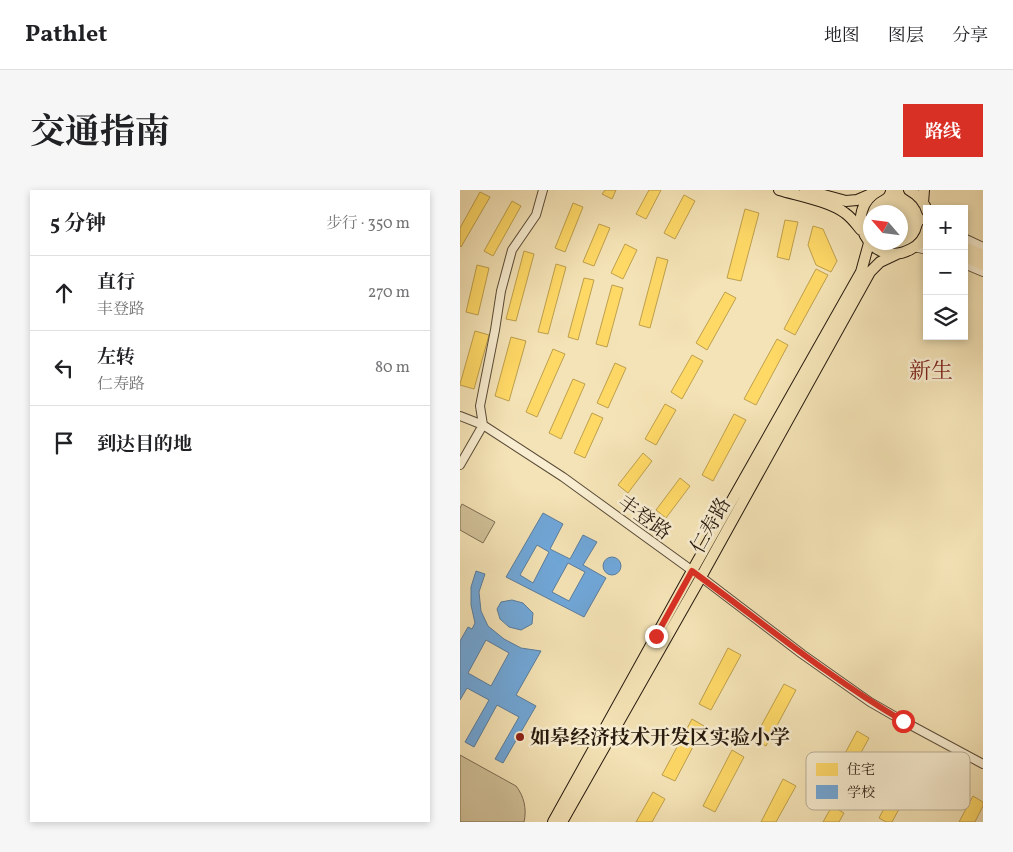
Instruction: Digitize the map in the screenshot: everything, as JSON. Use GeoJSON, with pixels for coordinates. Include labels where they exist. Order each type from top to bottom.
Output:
{"type":"FeatureCollection","features":[{"type":"Feature","properties":{"kind":"main road"},"geometry":{"type":"LineString","coordinates":[[779,190],[832,206],[844,212],[863,233]]}},
{"type":"Feature","properties":{"kind":"main road"},"geometry":{"type":"LineString","coordinates":[[805,190],[846,201],[857,200],[877,192]]}},
{"type":"Feature","properties":{"kind":"main road"},"geometry":{"type":"LineString","coordinates":[[909,190],[916,194],[924,205]]}},
{"type":"Feature","properties":{"kind":"main road"},"geometry":{"type":"LineString","coordinates":[[924,190],[925,205]]}},
{"type":"Feature","properties":{"kind":"main road"},"geometry":{"type":"LineString","coordinates":[[864,205],[866,201],[877,192]]}},
{"type":"Feature","properties":{"kind":"main road"},"geometry":{"type":"LineString","coordinates":[[863,208],[861,222],[863,233]]}},
{"type":"Feature","properties":{"kind":"main road"},"geometry":{"type":"LineString","coordinates":[[914,248],[923,238]]}},
{"type":"Feature","properties":{"kind":"main road","name":"仁寿路"},"geometry":{"type":"LineString","coordinates":[[553,822],[870,272],[880,262],[897,254],[914,248],[923,248]]}},
{"type":"Feature","properties":{"kind":"main road"},"geometry":{"type":"LineString","coordinates":[[968,249],[983,256]]}},
{"type":"Feature","properties":{"kind":"main road","name":"仁寿路"},"geometry":{"type":"LineString","coordinates":[[562,822],[861,272],[867,250]]}},
{"type":"Feature","properties":{"kind":"main road"},"geometry":{"type":"LineString","coordinates":[[880,250],[897,254]]}},
{"type":"Feature","properties":{"kind":"main road"},"geometry":{"type":"LineString","coordinates":[[968,258],[983,265]]}},
{"type":"Feature","properties":{"kind":"street"},"geometry":{"type":"LineString","coordinates":[[460,465],[483,425],[480,406],[501,291],[512,250],[536,214],[543,190]]}},
{"type":"Feature","properties":{"kind":"street"},"geometry":{"type":"LineString","coordinates":[[968,240],[983,247]]}},
{"type":"Feature","properties":{"kind":"street"},"geometry":{"type":"LineString","coordinates":[[968,266],[983,272]]}},
{"type":"Feature","properties":{"kind":"street","name":"丰登路"},"geometry":{"type":"LineString","coordinates":[[460,416],[483,425],[563,477],[870,702],[961,752]]}},
{"type":"Feature","properties":{"kind":"street","name":"丰登路"},"geometry":{"type":"LineString","coordinates":[[970,757],[983,764]]}},
{"type":"Feature","properties":{"kind":"shaded area"},"geometry":{"type":"Polygon","coordinates":[[[462,504],[495,522],[483,543],[460,530],[460,508],[462,504]]]}},
{"type":"Feature","properties":{"kind":"shaded area"},"geometry":{"type":"Polygon","coordinates":[[[460,755],[516,786],[524,803],[524,822],[460,822],[460,755]]]}},
{"type":"Feature","properties":{"kind":"building: 住宅"},"geometry":{"type":"Polygon","coordinates":[[[605,190],[616,190],[612,199],[602,194],[605,190]]]}},
{"type":"Feature","properties":{"kind":"building: 住宅"},"geometry":{"type":"Polygon","coordinates":[[[649,190],[661,190],[646,219],[636,214],[649,190]]]}},
{"type":"Feature","properties":{"kind":"building: 住宅"},"geometry":{"type":"Polygon","coordinates":[[[480,192],[490,197],[461,247],[460,228],[480,192]]]}},
{"type":"Feature","properties":{"kind":"building: 住宅"},"geometry":{"type":"Polygon","coordinates":[[[684,195],[695,201],[675,239],[664,233],[684,195]]]}},
{"type":"Feature","properties":{"kind":"building: 住宅"},"geometry":{"type":"Polygon","coordinates":[[[512,201],[521,206],[493,256],[484,251],[512,201]]]}},
{"type":"Feature","properties":{"kind":"building: 住宅"},"geometry":{"type":"Polygon","coordinates":[[[573,203],[583,207],[565,252],[555,248],[573,203]]]}},
{"type":"Feature","properties":{"kind":"building: 住宅"},"geometry":{"type":"Polygon","coordinates":[[[745,209],[759,213],[741,281],[727,278],[745,209]]]}},
{"type":"Feature","properties":{"kind":"building: 住宅"},"geometry":{"type":"Polygon","coordinates":[[[785,220],[798,222],[789,260],[777,257],[785,220]]]}},
{"type":"Feature","properties":{"kind":"building: 住宅"},"geometry":{"type":"Polygon","coordinates":[[[599,224],[610,228],[594,266],[583,262],[599,224]]]}},
{"type":"Feature","properties":{"kind":"building: 住宅"},"geometry":{"type":"Polygon","coordinates":[[[813,226],[823,229],[837,261],[831,272],[816,265],[808,245],[813,226]]]}},
{"type":"Feature","properties":{"kind":"building: 住宅"},"geometry":{"type":"Polygon","coordinates":[[[625,244],[637,250],[623,279],[611,273],[625,244]]]}},
{"type":"Feature","properties":{"kind":"building: 住宅"},"geometry":{"type":"Polygon","coordinates":[[[524,251],[534,254],[516,321],[506,319],[524,251]]]}},
{"type":"Feature","properties":{"kind":"building: 住宅"},"geometry":{"type":"Polygon","coordinates":[[[657,257],[668,260],[650,328],[639,325],[657,257]]]}},
{"type":"Feature","properties":{"kind":"building: 住宅"},"geometry":{"type":"Polygon","coordinates":[[[556,264],[566,267],[548,334],[538,332],[556,264]]]}},
{"type":"Feature","properties":{"kind":"building: 住宅"},"geometry":{"type":"Polygon","coordinates":[[[477,265],[489,268],[478,315],[466,312],[477,265]]]}},
{"type":"Feature","properties":{"kind":"building: 住宅"},"geometry":{"type":"Polygon","coordinates":[[[816,269],[828,275],[795,335],[784,329],[816,269]]]}},
{"type":"Feature","properties":{"kind":"building: 住宅"},"geometry":{"type":"Polygon","coordinates":[[[584,278],[594,280],[578,340],[568,337],[584,278]]]}},
{"type":"Feature","properties":{"kind":"building: 住宅"},"geometry":{"type":"Polygon","coordinates":[[[612,285],[623,288],[607,347],[596,344],[612,285]]]}},
{"type":"Feature","properties":{"kind":"building: 住宅"},"geometry":{"type":"Polygon","coordinates":[[[725,292],[736,298],[707,350],[696,343],[725,292]]]}},
{"type":"Feature","properties":{"kind":"building: 住宅"},"geometry":{"type":"Polygon","coordinates":[[[475,331],[489,335],[474,389],[460,384],[475,331]]]}},
{"type":"Feature","properties":{"kind":"building: 住宅"},"geometry":{"type":"Polygon","coordinates":[[[511,337],[526,341],[509,401],[495,396],[511,337]]]}},
{"type":"Feature","properties":{"kind":"building: 住宅"},"geometry":{"type":"Polygon","coordinates":[[[777,339],[788,345],[756,405],[744,399],[777,339]]]}},
{"type":"Feature","properties":{"kind":"building: 住宅"},"geometry":{"type":"Polygon","coordinates":[[[553,349],[565,354],[537,417],[526,412],[553,349]]]}},
{"type":"Feature","properties":{"kind":"building: 住宅"},"geometry":{"type":"Polygon","coordinates":[[[692,355],[703,361],[682,399],[671,392],[692,355]]]}},
{"type":"Feature","properties":{"kind":"building: 住宅"},"geometry":{"type":"Polygon","coordinates":[[[615,363],[626,368],[608,408],[597,403],[615,363]]]}},
{"type":"Feature","properties":{"kind":"building: 住宅"},"geometry":{"type":"Polygon","coordinates":[[[573,379],[585,384],[561,439],[549,433],[573,379]]]}},
{"type":"Feature","properties":{"kind":"building: 住宅"},"geometry":{"type":"Polygon","coordinates":[[[665,404],[676,410],[656,445],[645,439],[665,404]]]}},
{"type":"Feature","properties":{"kind":"building: 住宅"},"geometry":{"type":"Polygon","coordinates":[[[592,413],[603,418],[585,458],[574,453],[592,413]]]}},
{"type":"Feature","properties":{"kind":"building: 住宅"},"geometry":{"type":"Polygon","coordinates":[[[734,414],[746,420],[713,481],[702,475],[734,414]]]}},
{"type":"Feature","properties":{"kind":"building: 住宅"},"geometry":{"type":"Polygon","coordinates":[[[643,453],[652,461],[628,493],[618,485],[643,453]]]}},
{"type":"Feature","properties":{"kind":"building: 住宅"},"geometry":{"type":"Polygon","coordinates":[[[680,478],[690,486],[666,518],[656,510],[680,478]]]}},
{"type":"Feature","properties":{"kind":"building: 住宅"},"geometry":{"type":"Polygon","coordinates":[[[728,648],[741,655],[711,710],[699,704],[728,648]]]}},
{"type":"Feature","properties":{"kind":"building: 住宅"},"geometry":{"type":"Polygon","coordinates":[[[784,684],[796,690],[766,746],[754,739],[784,684]]]}},
{"type":"Feature","properties":{"kind":"building: 住宅"},"geometry":{"type":"Polygon","coordinates":[[[692,719],[704,726],[675,781],[662,775],[692,719]]]}},
{"type":"Feature","properties":{"kind":"building: 住宅"},"geometry":{"type":"Polygon","coordinates":[[[857,731],[869,738],[861,752],[846,752],[857,731]]]}},
{"type":"Feature","properties":{"kind":"building: 住宅"},"geometry":{"type":"Polygon","coordinates":[[[732,750],[744,757],[715,812],[703,806],[732,750]]]}},
{"type":"Feature","properties":{"kind":"building: 住宅"},"geometry":{"type":"Polygon","coordinates":[[[783,779],[796,786],[776,822],[761,822],[783,779]]]}},
{"type":"Feature","properties":{"kind":"building: 住宅"},"geometry":{"type":"Polygon","coordinates":[[[653,792],[665,799],[652,822],[636,822],[653,792]]]}},
{"type":"Feature","properties":{"kind":"building: 住宅"},"geometry":{"type":"Polygon","coordinates":[[[973,796],[983,802],[975,822],[959,822],[965,810],[970,810],[970,802],[973,796]]]}},
{"type":"Feature","properties":{"kind":"building: 住宅"},"geometry":{"type":"Polygon","coordinates":[[[830,810],[839,810],[844,813],[839,822],[823,822],[830,810]]]}},
{"type":"Feature","properties":{"kind":"building: 住宅"},"geometry":{"type":"Polygon","coordinates":[[[883,810],[899,810],[892,822],[886,822],[879,818],[883,810]]]}},
{"type":"Feature","properties":{"kind":"building: 学校"},"geometry":{"type":"Polygon","coordinates":[[[543,513],[563,524],[550,549],[570,559],[583,535],[597,542],[583,565],[606,578],[584,617],[506,577],[543,513]],[[537,545],[520,575],[533,583],[549,552],[537,545]],[[568,563],[552,592],[569,601],[585,572],[568,563]]]}},
{"type":"Feature","properties":{"kind":"building: 学校"},"geometry":{"type":"Polygon","coordinates":[[[612,557],[618,560],[621,566],[618,572],[612,575],[606,572],[603,566],[606,560],[612,557]]]}},
{"type":"Feature","properties":{"kind":"building: 学校"},"geometry":{"type":"Polygon","coordinates":[[[476,571],[485,574],[479,592],[481,611],[488,626],[504,639],[521,648],[541,651],[516,695],[536,706],[503,763],[495,759],[519,717],[497,705],[474,747],[465,742],[489,700],[467,688],[460,700],[460,641],[468,627],[472,629],[475,623],[471,605],[471,587],[476,571]],[[486,640],[468,673],[491,686],[509,653],[486,640]]]}},
{"type":"Feature","properties":{"kind":"building: 学校"},"geometry":{"type":"Polygon","coordinates":[[[512,600],[523,603],[533,613],[532,624],[521,630],[509,627],[500,619],[497,609],[501,602],[512,600]]]}},
{"type":"Feature","properties":{"kind":"place","name":"如皋经济技术开发区实验小学"},"geometry":{"type":"Point","coordinates":[520,737]}},
{"type":"Feature","properties":{"kind":"district","name":"新生"},"geometry":{"type":"Point","coordinates":[931,370]}},
{"type":"Feature","properties":{"kind":"route"},"geometry":{"type":"LineString","coordinates":[[656,636],[692,571],[802,654],[870,702],[903,721]]}}]}
